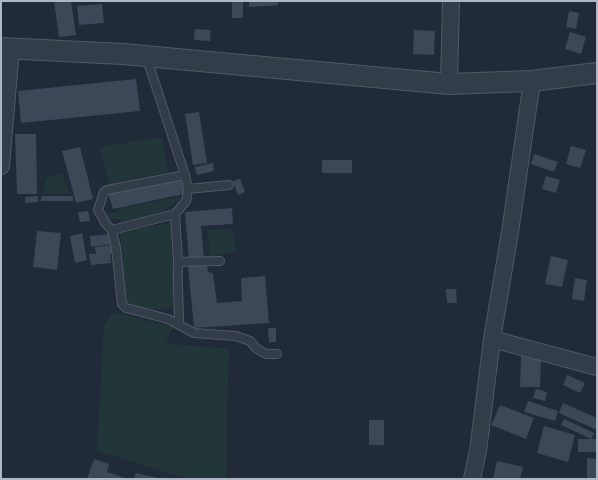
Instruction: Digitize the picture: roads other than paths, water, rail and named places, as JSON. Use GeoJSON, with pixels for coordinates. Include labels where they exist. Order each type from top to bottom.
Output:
{"type":"FeatureCollection","features":[{"type":"Feature","properties":{"kind":"street"},"geometry":{"type":"LineString","coordinates":[[449,84],[450,1]]}},
{"type":"Feature","properties":{"kind":"street"},"geometry":{"type":"LineString","coordinates":[[1,166],[6,49],[123,54],[449,84],[532,81],[597,73]]}},
{"type":"Feature","properties":{"kind":"street"},"geometry":{"type":"LineString","coordinates":[[472,479],[478,451],[492,339],[510,232],[532,81]]}},
{"type":"Feature","properties":{"kind":"street"},"geometry":{"type":"LineString","coordinates":[[492,339],[597,367]]}},
{"type":"Feature","properties":{"kind":"lane"},"geometry":{"type":"LineString","coordinates":[[112,230],[175,214],[186,201],[188,189],[185,174],[146,56]]}},
{"type":"Feature","properties":{"kind":"lane"},"geometry":{"type":"LineString","coordinates":[[185,174],[107,190],[104,192],[98,210],[106,224],[112,230],[116,248],[122,304],[126,308],[155,315],[179,324],[194,333],[236,336],[250,341],[256,348],[266,354],[277,354]]}},
{"type":"Feature","properties":{"kind":"lane"},"geometry":{"type":"LineString","coordinates":[[188,189],[230,185]]}},
{"type":"Feature","properties":{"kind":"lane"},"geometry":{"type":"LineString","coordinates":[[175,214],[178,262],[177,287],[179,324]]}},
{"type":"Feature","properties":{"kind":"lane"},"geometry":{"type":"LineString","coordinates":[[178,262],[220,261]]}}]}
